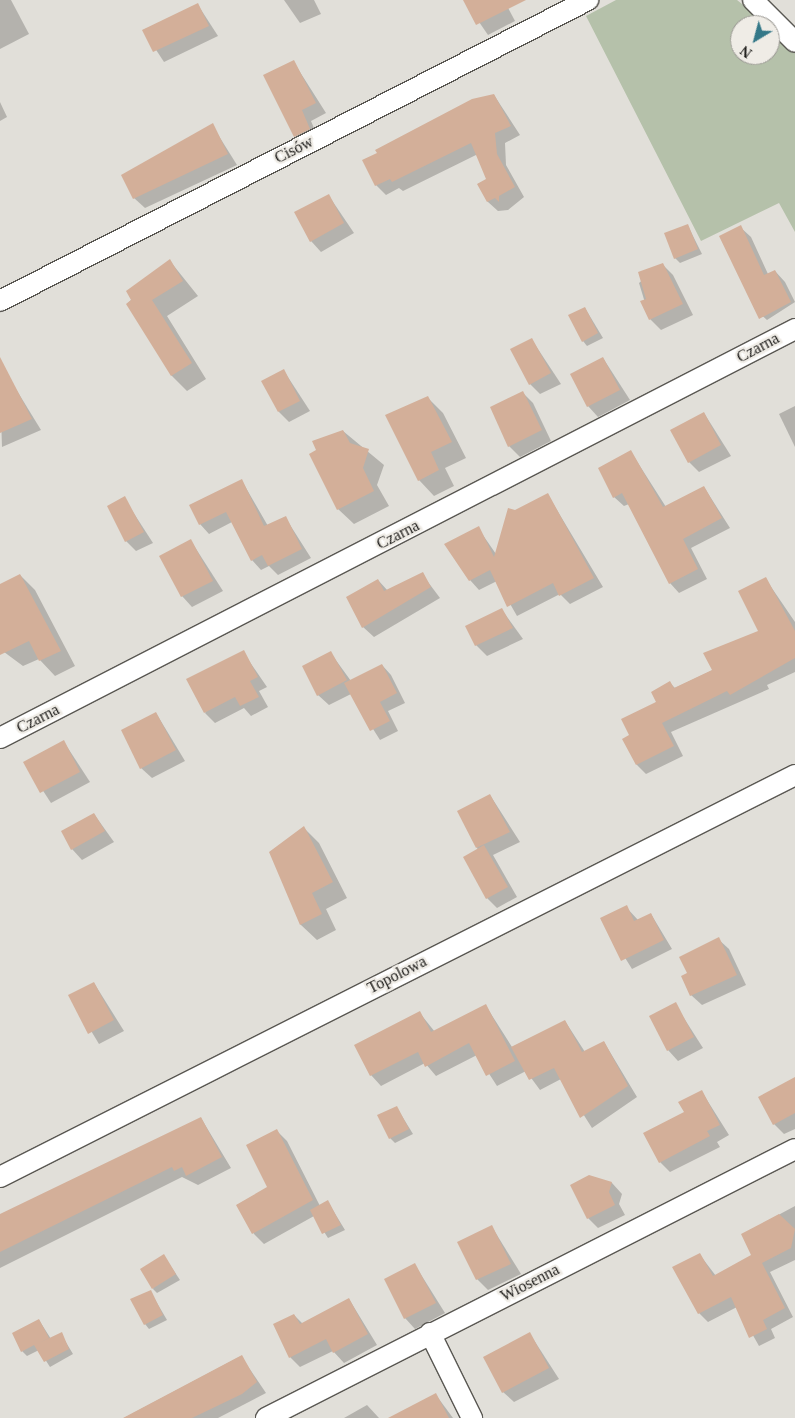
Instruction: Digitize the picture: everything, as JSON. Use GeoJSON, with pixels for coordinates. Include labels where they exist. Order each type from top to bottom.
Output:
{"type":"FeatureCollection","features":[{"type":"Feature","properties":{"kind":"street","name":"Cisów"},"geometry":{"type":"LineString","coordinates":[[0,301],[588,0]]}},
{"type":"Feature","properties":{"kind":"street"},"geometry":{"type":"LineString","coordinates":[[753,0],[795,42]]}},
{"type":"Feature","properties":{"kind":"street","name":"Czarna"},"geometry":{"type":"LineString","coordinates":[[0,738],[795,329]]}},
{"type":"Feature","properties":{"kind":"street","name":"Topolowa"},"geometry":{"type":"LineString","coordinates":[[0,1177],[795,774]]}},
{"type":"Feature","properties":{"kind":"street","name":"Wiosenna"},"geometry":{"type":"LineString","coordinates":[[266,1418],[795,1149]]}},
{"type":"Feature","properties":{"kind":"street"},"geometry":{"type":"LineString","coordinates":[[430,1334],[472,1418]]}},
{"type":"Feature","properties":{"kind":"green space"},"geometry":{"type":"Polygon","coordinates":[[[616,0],[737,0],[756,15],[730,15],[730,65],[780,65],[780,35],[795,48],[795,232],[779,203],[701,241],[586,16],[616,0]]]}},
{"type":"Feature","properties":{"kind":"building"},"geometry":{"type":"Polygon","coordinates":[[[463,0],[526,0],[476,25],[463,0]]]}},
{"type":"Feature","properties":{"kind":"building"},"geometry":{"type":"Polygon","coordinates":[[[198,3],[209,26],[153,52],[142,30],[198,3]]]}},
{"type":"Feature","properties":{"kind":"building"},"geometry":{"type":"Polygon","coordinates":[[[294,60],[316,103],[302,110],[310,129],[294,137],[263,75],[294,60]]]}},
{"type":"Feature","properties":{"kind":"building"},"geometry":{"type":"Polygon","coordinates":[[[494,94],[511,126],[495,133],[497,154],[515,187],[499,196],[499,202],[495,198],[487,202],[477,184],[486,179],[471,143],[392,182],[390,179],[375,186],[362,160],[377,153],[375,150],[472,99],[494,94]]]}},
{"type":"Feature","properties":{"kind":"building"},"geometry":{"type":"Polygon","coordinates":[[[213,123],[228,154],[133,199],[121,175],[213,123]]]}},
{"type":"Feature","properties":{"kind":"building"},"geometry":{"type":"Polygon","coordinates":[[[329,194],[344,223],[310,242],[294,212],[329,194]]]}},
{"type":"Feature","properties":{"kind":"building"},"geometry":{"type":"Polygon","coordinates":[[[688,224],[698,249],[674,259],[664,233],[688,224]]]}},
{"type":"Feature","properties":{"kind":"building"},"geometry":{"type":"Polygon","coordinates":[[[741,225],[764,275],[775,270],[791,302],[759,319],[719,236],[741,225]]]}},
{"type":"Feature","properties":{"kind":"building"},"geometry":{"type":"Polygon","coordinates":[[[170,259],[183,281],[152,300],[192,363],[171,376],[126,304],[131,300],[126,291],[170,259]]]}},
{"type":"Feature","properties":{"kind":"building"},"geometry":{"type":"Polygon","coordinates":[[[663,263],[683,304],[649,320],[640,301],[646,299],[638,272],[663,263]]]}},
{"type":"Feature","properties":{"kind":"building"},"geometry":{"type":"Polygon","coordinates":[[[585,307],[598,333],[582,342],[568,315],[585,307]]]}},
{"type":"Feature","properties":{"kind":"building"},"geometry":{"type":"Polygon","coordinates":[[[532,338],[551,373],[529,385],[510,349],[532,338]]]}},
{"type":"Feature","properties":{"kind":"building"},"geometry":{"type":"Polygon","coordinates":[[[0,357],[32,419],[0,433],[0,357]]]}},
{"type":"Feature","properties":{"kind":"building"},"geometry":{"type":"Polygon","coordinates":[[[603,357],[620,390],[587,407],[570,374],[603,357]]]}},
{"type":"Feature","properties":{"kind":"building"},"geometry":{"type":"Polygon","coordinates":[[[284,369],[300,401],[278,412],[261,381],[284,369]]]}},
{"type":"Feature","properties":{"kind":"building"},"geometry":{"type":"Polygon","coordinates":[[[523,391],[542,430],[508,447],[490,407],[523,391]]]}},
{"type":"Feature","properties":{"kind":"building"},"geometry":{"type":"Polygon","coordinates":[[[428,396],[452,442],[431,452],[439,470],[418,481],[385,415],[428,396]]]}},
{"type":"Feature","properties":{"kind":"building"},"geometry":{"type":"Polygon","coordinates":[[[704,412],[721,445],[688,463],[670,430],[704,412]]]}},
{"type":"Feature","properties":{"kind":"building"},"geometry":{"type":"Polygon","coordinates":[[[343,430],[350,443],[369,449],[363,468],[374,491],[337,510],[309,454],[316,450],[312,441],[343,430]]]}},
{"type":"Feature","properties":{"kind":"building"},"geometry":{"type":"Polygon","coordinates":[[[631,450],[663,507],[704,486],[722,518],[683,539],[698,569],[669,584],[622,493],[613,498],[598,468],[631,450]]]}},
{"type":"Feature","properties":{"kind":"building"},"geometry":{"type":"Polygon","coordinates":[[[242,479],[264,526],[286,516],[302,549],[268,566],[262,555],[251,561],[226,512],[199,525],[189,505],[242,479]]]}},
{"type":"Feature","properties":{"kind":"building"},"geometry":{"type":"Polygon","coordinates":[[[548,493],[594,578],[559,596],[553,583],[507,607],[490,570],[469,581],[444,544],[479,526],[494,557],[508,508],[515,510],[548,493]]]}},
{"type":"Feature","properties":{"kind":"building"},"geometry":{"type":"Polygon","coordinates":[[[125,496],[144,532],[125,542],[107,506],[125,496]]]}},
{"type":"Feature","properties":{"kind":"building"},"geometry":{"type":"Polygon","coordinates":[[[191,539],[213,581],[181,597],[159,556],[191,539]]]}},
{"type":"Feature","properties":{"kind":"building"},"geometry":{"type":"Polygon","coordinates":[[[423,572],[431,587],[362,628],[346,597],[378,579],[384,591],[423,572]]]}},
{"type":"Feature","properties":{"kind":"building"},"geometry":{"type":"Polygon","coordinates":[[[20,574],[61,651],[39,661],[29,641],[0,655],[0,584],[20,574]]]}},
{"type":"Feature","properties":{"kind":"building"},"geometry":{"type":"Polygon","coordinates":[[[766,577],[795,631],[795,658],[730,695],[727,691],[662,723],[674,746],[636,765],[622,739],[629,735],[621,719],[656,702],[651,692],[670,681],[674,688],[712,670],[703,653],[758,631],[738,591],[766,577]]]}},
{"type":"Feature","properties":{"kind":"building"},"geometry":{"type":"Polygon","coordinates":[[[502,608],[513,628],[475,646],[465,626],[502,608]]]}},
{"type":"Feature","properties":{"kind":"building"},"geometry":{"type":"Polygon","coordinates":[[[244,650],[258,677],[250,681],[259,697],[240,706],[235,697],[204,713],[186,679],[244,650]]]}},
{"type":"Feature","properties":{"kind":"building"},"geometry":{"type":"Polygon","coordinates":[[[331,651],[347,680],[317,696],[302,666],[331,651]]]}},
{"type":"Feature","properties":{"kind":"building"},"geometry":{"type":"Polygon","coordinates":[[[382,664],[397,693],[380,702],[390,721],[370,731],[344,683],[382,664]]]}},
{"type":"Feature","properties":{"kind":"building"},"geometry":{"type":"Polygon","coordinates":[[[156,712],[176,750],[140,769],[121,730],[156,712]]]}},
{"type":"Feature","properties":{"kind":"building"},"geometry":{"type":"Polygon","coordinates":[[[64,740],[80,772],[40,793],[23,762],[64,740]]]}},
{"type":"Feature","properties":{"kind":"building"},"geometry":{"type":"Polygon","coordinates":[[[490,794],[510,832],[476,848],[457,811],[490,794]]]}},
{"type":"Feature","properties":{"kind":"building"},"geometry":{"type":"Polygon","coordinates":[[[94,813],[105,831],[71,850],[61,831],[94,813]]]}},
{"type":"Feature","properties":{"kind":"building"},"geometry":{"type":"Polygon","coordinates":[[[304,826],[333,882],[312,893],[322,914],[300,925],[269,852],[304,826]]]}},
{"type":"Feature","properties":{"kind":"building"},"geometry":{"type":"Polygon","coordinates":[[[484,845],[508,887],[486,899],[463,857],[484,845]]]}},
{"type":"Feature","properties":{"kind":"building"},"geometry":{"type":"Polygon","coordinates":[[[627,905],[634,921],[651,913],[664,940],[621,961],[600,918],[627,905]]]}},
{"type":"Feature","properties":{"kind":"building"},"geometry":{"type":"Polygon","coordinates":[[[719,937],[737,975],[690,996],[681,976],[687,973],[679,957],[719,937]]]}},
{"type":"Feature","properties":{"kind":"building"},"geometry":{"type":"Polygon","coordinates":[[[94,982],[114,1020],[88,1034],[68,995],[94,982]]]}},
{"type":"Feature","properties":{"kind":"building"},"geometry":{"type":"Polygon","coordinates":[[[676,1002],[694,1037],[667,1051],[649,1016],[676,1002]]]}},
{"type":"Feature","properties":{"kind":"building"},"geometry":{"type":"Polygon","coordinates":[[[486,1004],[515,1061],[486,1076],[469,1043],[425,1067],[418,1052],[370,1076],[354,1045],[420,1011],[431,1032],[486,1004]]]}},
{"type":"Feature","properties":{"kind":"building"},"geometry":{"type":"Polygon","coordinates":[[[565,1020],[582,1052],[604,1041],[628,1086],[580,1118],[554,1068],[529,1080],[511,1047],[565,1020]]]}},
{"type":"Feature","properties":{"kind":"building"},"geometry":{"type":"Polygon","coordinates":[[[795,1077],[795,1113],[773,1125],[758,1097],[795,1077]]]}},
{"type":"Feature","properties":{"kind":"building"},"geometry":{"type":"Polygon","coordinates":[[[702,1090],[720,1125],[707,1131],[710,1136],[659,1163],[643,1133],[684,1112],[678,1102],[702,1090]]]}},
{"type":"Feature","properties":{"kind":"building"},"geometry":{"type":"Polygon","coordinates":[[[397,1106],[409,1129],[389,1139],[377,1115],[397,1106]]]}},
{"type":"Feature","properties":{"kind":"building"},"geometry":{"type":"Polygon","coordinates":[[[201,1117],[222,1157],[186,1176],[182,1167],[174,1171],[172,1167],[0,1252],[0,1214],[201,1117]]]}},
{"type":"Feature","properties":{"kind":"building"},"geometry":{"type":"Polygon","coordinates":[[[277,1129],[313,1200],[252,1234],[236,1205],[267,1187],[246,1145],[277,1129]]]}},
{"type":"Feature","properties":{"kind":"building"},"geometry":{"type":"Polygon","coordinates":[[[589,1175],[612,1182],[609,1192],[615,1205],[587,1219],[570,1185],[589,1175]]]}},
{"type":"Feature","properties":{"kind":"building"},"geometry":{"type":"Polygon","coordinates":[[[328,1200],[341,1225],[322,1234],[310,1210],[328,1200]]]}},
{"type":"Feature","properties":{"kind":"building"},"geometry":{"type":"Polygon","coordinates":[[[779,1214],[795,1229],[791,1248],[762,1263],[785,1308],[763,1320],[767,1329],[749,1338],[731,1297],[698,1314],[672,1267],[700,1253],[713,1276],[751,1255],[741,1234],[779,1214]]]}},
{"type":"Feature","properties":{"kind":"building"},"geometry":{"type":"Polygon","coordinates":[[[492,1225],[511,1264],[476,1280],[457,1242],[492,1225]]]}},
{"type":"Feature","properties":{"kind":"building"},"geometry":{"type":"Polygon","coordinates":[[[164,1254],[176,1274],[152,1289],[140,1269],[164,1254]]]}},
{"type":"Feature","properties":{"kind":"building"},"geometry":{"type":"Polygon","coordinates":[[[415,1263],[436,1303],[404,1319],[384,1279],[415,1263]]]}},
{"type":"Feature","properties":{"kind":"building"},"geometry":{"type":"Polygon","coordinates":[[[151,1290],[163,1315],[144,1325],[130,1299],[151,1290]]]}},
{"type":"Feature","properties":{"kind":"building"},"geometry":{"type":"Polygon","coordinates":[[[349,1298],[368,1334],[333,1353],[326,1339],[289,1358],[273,1324],[294,1314],[300,1324],[349,1298]]]}},
{"type":"Feature","properties":{"kind":"building"},"geometry":{"type":"Polygon","coordinates":[[[39,1319],[49,1338],[39,1343],[62,1332],[69,1349],[44,1362],[34,1345],[21,1352],[12,1333],[39,1319]]]}},
{"type":"Feature","properties":{"kind":"building"},"geometry":{"type":"Polygon","coordinates":[[[530,1332],[549,1368],[502,1393],[483,1357],[530,1332]]]}},
{"type":"Feature","properties":{"kind":"building"},"geometry":{"type":"Polygon","coordinates":[[[242,1355],[257,1382],[242,1394],[192,1418],[123,1418],[242,1355]]]}},
{"type":"Feature","properties":{"kind":"building"},"geometry":{"type":"Polygon","coordinates":[[[436,1393],[449,1418],[388,1418],[436,1393]]]}}]}
